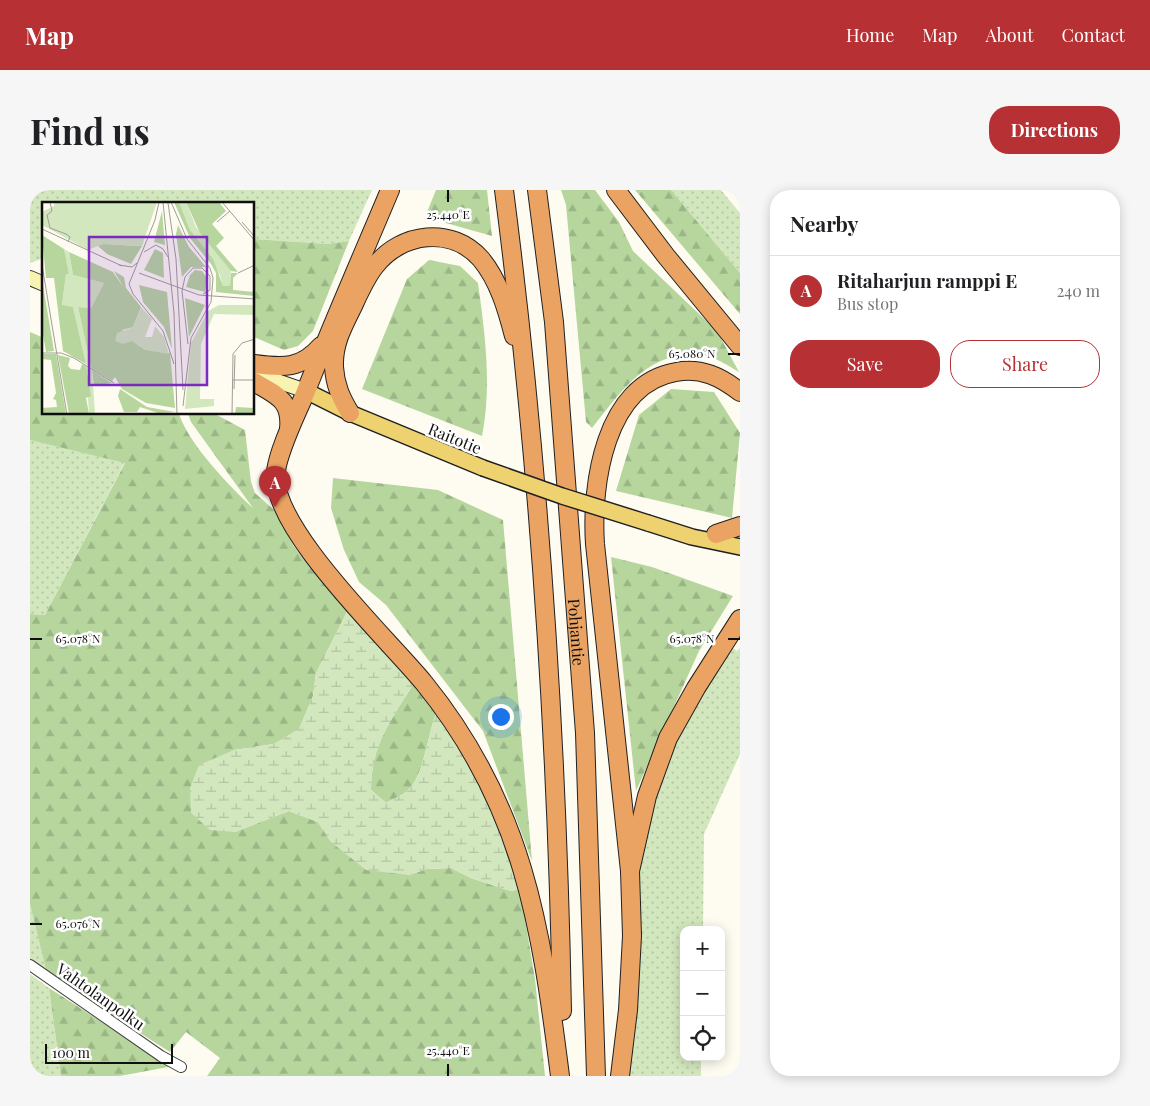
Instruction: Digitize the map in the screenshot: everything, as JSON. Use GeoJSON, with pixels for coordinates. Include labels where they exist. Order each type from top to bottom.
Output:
{"type":"FeatureCollection","features":[{"type":"Feature","properties":{"kind":"highway"},"geometry":{"type":"LineString","coordinates":[[390,190],[326,340],[275,472],[284,510],[294,529],[334,580],[452,717],[486,776],[508,826],[539,931],[562,1076]]}},
{"type":"Feature","properties":{"kind":"highway","name":"Pohjantie"},"geometry":{"type":"LineString","coordinates":[[504,190],[527,385],[547,643],[560,935],[562,1076]]}},
{"type":"Feature","properties":{"kind":"highway","name":"Pohjantie"},"geometry":{"type":"LineString","coordinates":[[537,190],[554,322],[585,734],[596,1076]]}},
{"type":"Feature","properties":{"kind":"highway"},"geometry":{"type":"LineString","coordinates":[[616,190],[666,256],[740,346]]}},
{"type":"Feature","properties":{"kind":"highway"},"geometry":{"type":"LineString","coordinates":[[350,413],[338,392],[334,368],[336,343],[375,266],[392,249],[419,237],[438,236],[454,240],[464,245],[480,258],[503,297],[527,385]]}},
{"type":"Feature","properties":{"kind":"highway"},"geometry":{"type":"LineString","coordinates":[[255,364],[289,366],[300,364],[310,358],[326,340]]}},
{"type":"Feature","properties":{"kind":"highway"},"geometry":{"type":"LineString","coordinates":[[620,1076],[628,1010],[632,936],[630,871],[597,574],[594,514],[600,471],[610,436],[621,412],[636,390],[648,382],[660,376],[691,370],[713,375],[740,392]]}},
{"type":"Feature","properties":{"kind":"highway"},"geometry":{"type":"LineString","coordinates":[[255,383],[274,394],[286,406],[290,417],[288,437]]}},
{"type":"Feature","properties":{"kind":"highway"},"geometry":{"type":"LineString","coordinates":[[716,534],[740,526]]}},
{"type":"Feature","properties":{"kind":"highway"},"geometry":{"type":"LineString","coordinates":[[630,871],[647,796],[668,738],[696,688],[740,618]]}},
{"type":"Feature","properties":{"kind":"main road"},"geometry":{"type":"LineString","coordinates":[[30,278],[42,283]]}},
{"type":"Feature","properties":{"kind":"main road","name":"Raitotie"},"geometry":{"type":"LineString","coordinates":[[255,373],[306,391],[350,413],[483,468],[562,496],[692,537],[740,547]]}},
{"type":"Feature","properties":{"kind":"main road","name":"Raitotie"},"geometry":{"type":"LineString","coordinates":[[648,523],[740,537]]}},
{"type":"Feature","properties":{"kind":"street","name":"Vahtolanpolku"},"geometry":{"type":"LineString","coordinates":[[30,965],[161,1056],[181,1067]]}},
{"type":"Feature","properties":{"kind":"green space"},"geometry":{"type":"Polygon","coordinates":[[[30,190],[372,190],[349,241],[328,244],[255,239],[255,202],[42,202],[42,259],[30,263],[30,190]]]}},
{"type":"Feature","properties":{"kind":"green space"},"geometry":{"type":"Polygon","coordinates":[[[436,190],[487,190],[492,236],[425,217],[436,190]]]}},
{"type":"Feature","properties":{"kind":"green space"},"geometry":{"type":"Polygon","coordinates":[[[561,190],[595,190],[619,222],[633,251],[717,331],[739,372],[720,361],[708,357],[688,355],[671,358],[655,364],[641,373],[615,399],[592,428],[586,422],[566,205],[561,190]]]}},
{"type":"Feature","properties":{"kind":"green space"},"geometry":{"type":"Polygon","coordinates":[[[635,190],[671,190],[740,273],[740,314],[635,190]]]}},
{"type":"Feature","properties":{"kind":"green space"},"geometry":{"type":"Polygon","coordinates":[[[671,190],[721,190],[740,213],[740,273],[671,190]]]}},
{"type":"Feature","properties":{"kind":"green space"},"geometry":{"type":"Polygon","coordinates":[[[255,239],[328,244],[349,241],[313,331],[298,346],[284,350],[255,337],[255,239]]]}},
{"type":"Feature","properties":{"kind":"green space"},"geometry":{"type":"Polygon","coordinates":[[[429,260],[460,266],[478,283],[485,341],[487,379],[487,398],[482,436],[362,389],[407,279],[429,260]]]}},
{"type":"Feature","properties":{"kind":"green space"},"geometry":{"type":"Polygon","coordinates":[[[30,332],[42,337],[42,415],[179,415],[200,451],[253,508],[191,422],[188,415],[217,415],[245,430],[251,482],[255,493],[281,516],[293,545],[310,568],[345,602],[348,610],[316,673],[313,696],[299,729],[274,744],[234,750],[235,832],[289,811],[318,822],[331,842],[409,875],[427,869],[451,868],[471,878],[511,891],[520,889],[535,979],[545,1076],[207,1076],[220,1058],[186,1032],[170,1052],[47,974],[30,904],[30,614],[45,615],[125,463],[30,440],[30,332]]]}},
{"type":"Feature","properties":{"kind":"green space"},"geometry":{"type":"Polygon","coordinates":[[[671,389],[714,392],[740,433],[732,518],[616,491],[639,415],[671,389]]]}},
{"type":"Feature","properties":{"kind":"green space"},"geometry":{"type":"Polygon","coordinates":[[[30,440],[125,462],[45,615],[30,614],[30,440]]]}},
{"type":"Feature","properties":{"kind":"green space"},"geometry":{"type":"Polygon","coordinates":[[[333,478],[438,490],[503,520],[532,861],[483,731],[386,605],[359,582],[344,550],[331,508],[333,478]]]}},
{"type":"Feature","properties":{"kind":"green space"},"geometry":{"type":"Polygon","coordinates":[[[611,557],[652,567],[733,596],[699,651],[636,791],[611,557]]]}},
{"type":"Feature","properties":{"kind":"green space"},"geometry":{"type":"Polygon","coordinates":[[[348,610],[414,683],[390,721],[379,746],[374,760],[371,790],[386,803],[405,793],[413,785],[422,765],[437,711],[482,787],[520,889],[511,891],[471,878],[451,868],[427,869],[409,875],[366,870],[331,842],[318,822],[289,811],[235,832],[210,830],[191,813],[190,788],[199,765],[234,750],[274,744],[299,729],[313,696],[316,673],[348,610]]]}},
{"type":"Feature","properties":{"kind":"green space"},"geometry":{"type":"Polygon","coordinates":[[[733,648],[737,651],[740,648],[740,754],[704,834],[703,926],[680,926],[680,1061],[701,1061],[701,1076],[624,1076],[638,863],[666,755],[717,669],[733,648]]]}},
{"type":"Feature","properties":{"kind":"green space"},"geometry":{"type":"Polygon","coordinates":[[[414,683],[437,711],[418,776],[405,793],[386,803],[371,790],[374,760],[390,721],[414,683]]]}},
{"type":"Feature","properties":{"kind":"green space"},"geometry":{"type":"Polygon","coordinates":[[[30,904],[47,974],[30,962],[30,904]]]}},
{"type":"Feature","properties":{"kind":"green space"},"geometry":{"type":"Polygon","coordinates":[[[30,974],[49,988],[61,1076],[32,1076],[30,1058],[30,974]]]}},
{"type":"Feature","properties":{"kind":"green space"},"geometry":{"type":"Polygon","coordinates":[[[49,988],[169,1065],[168,1067],[120,1076],[61,1076],[49,988]]]}},
{"type":"Feature","properties":{"kind":"place","name":"Ritaharjun ramppi E"},"geometry":{"type":"Point","coordinates":[275,507]}}]}
